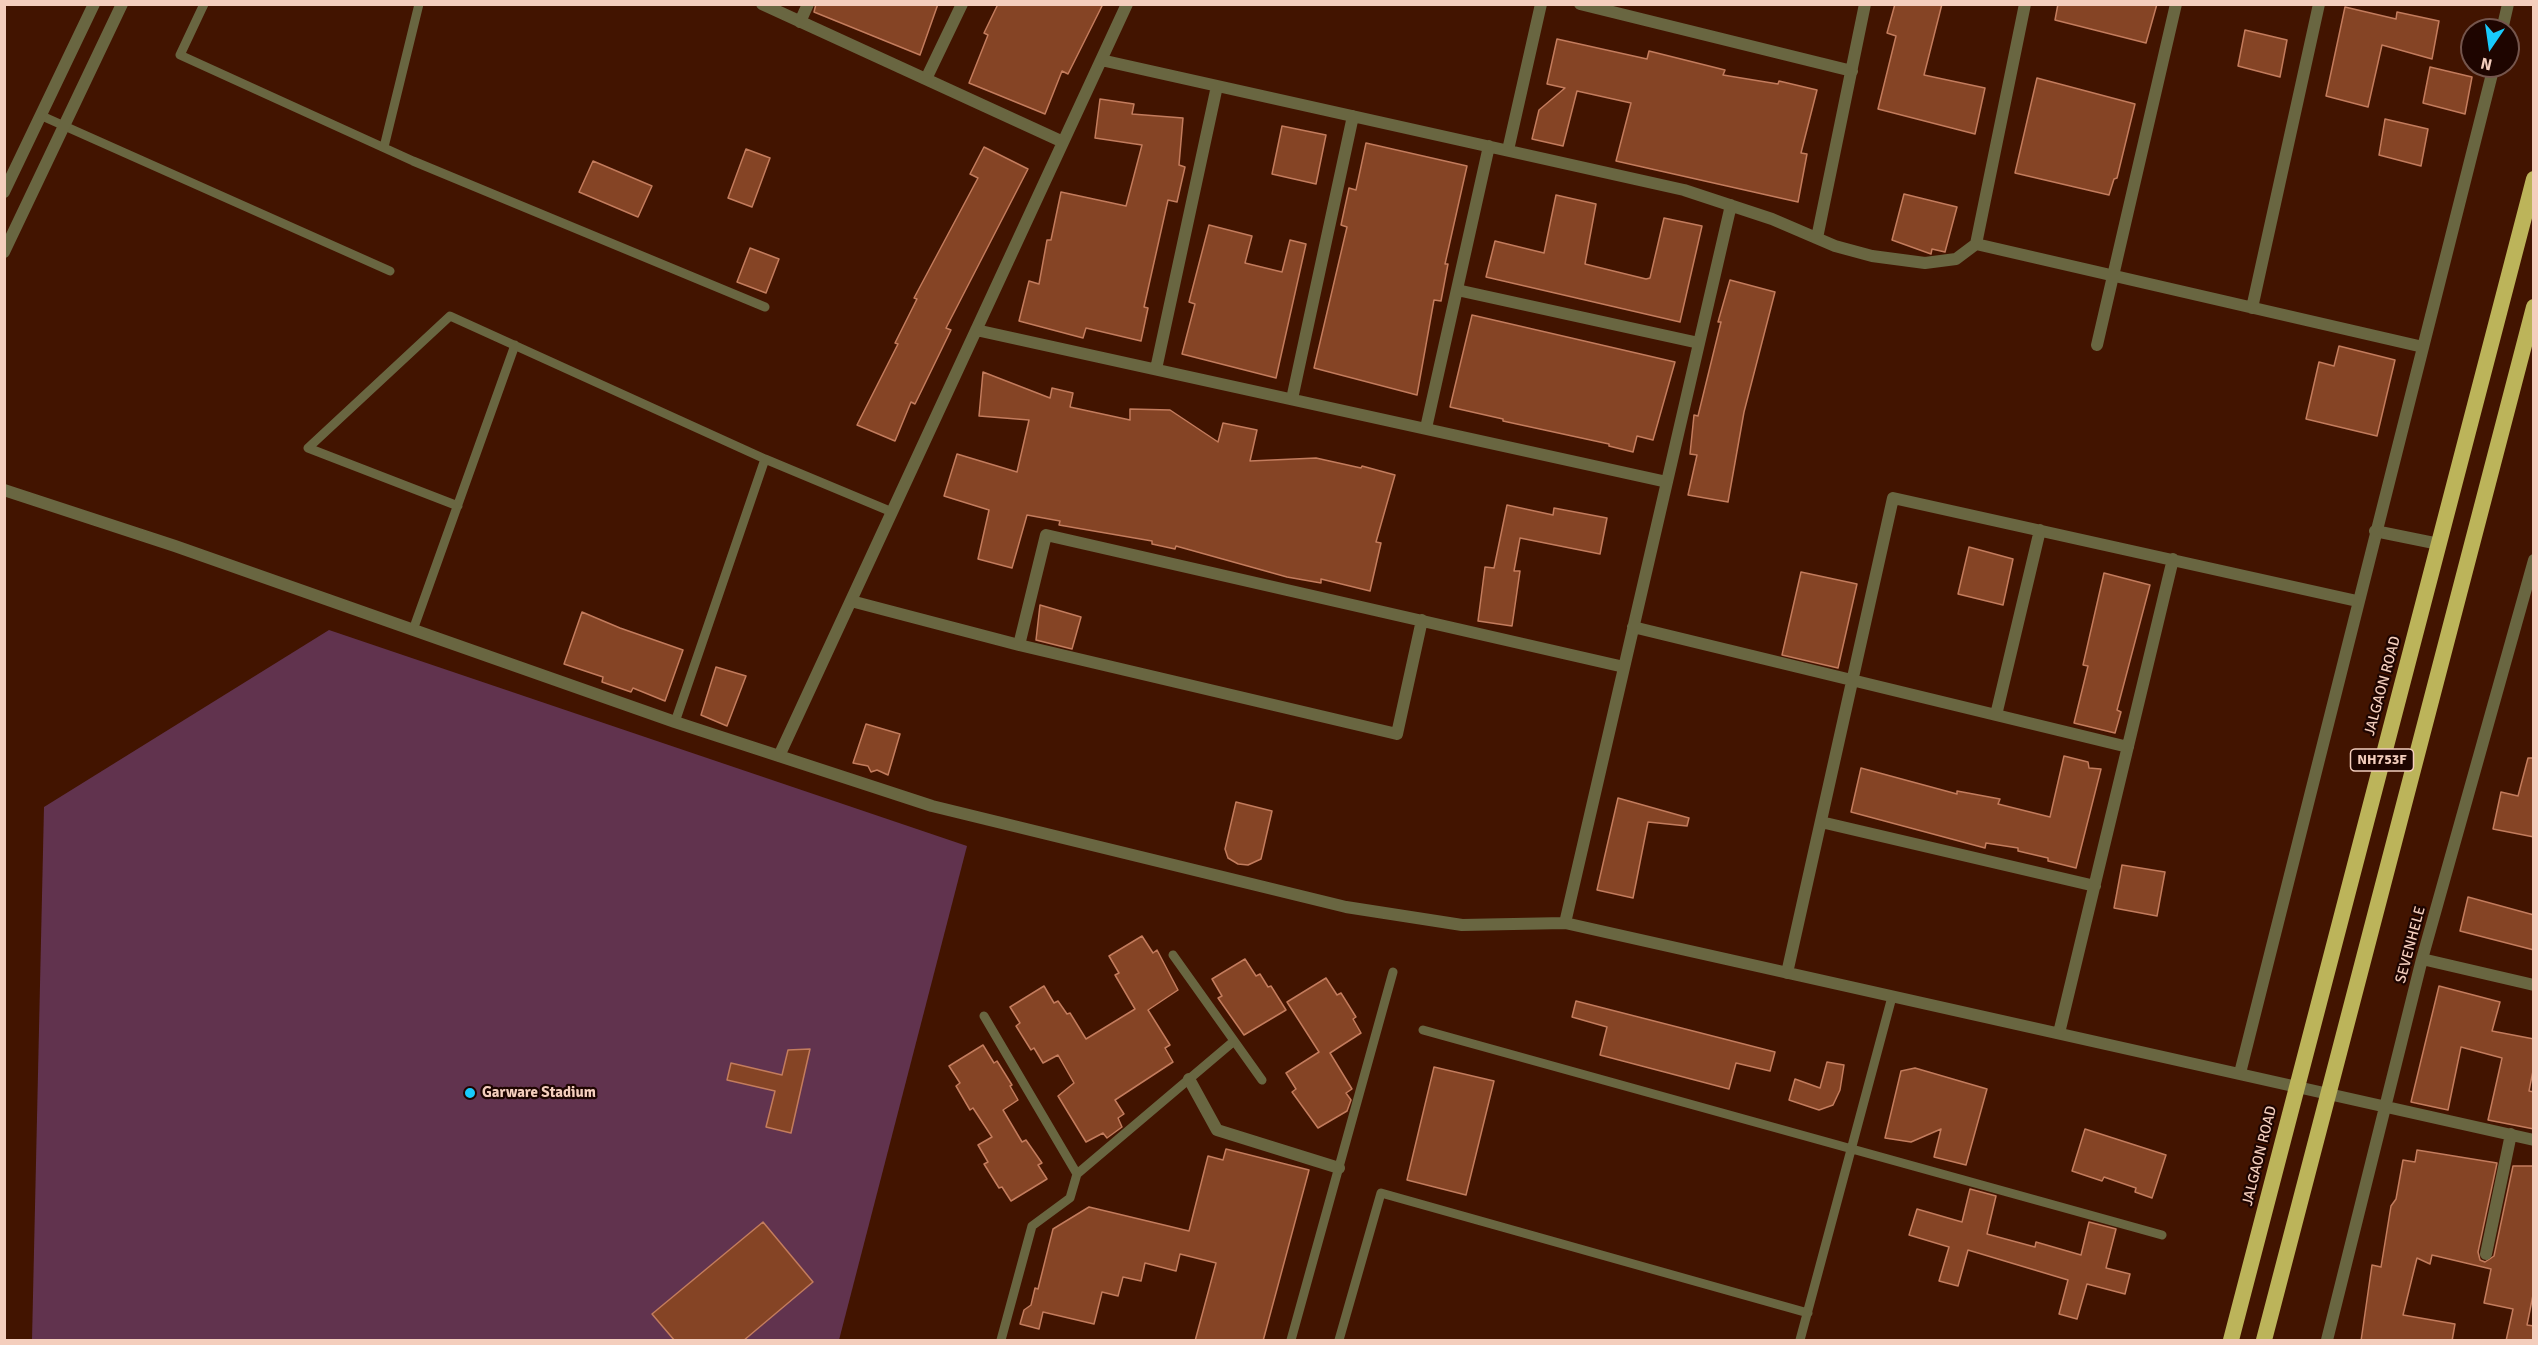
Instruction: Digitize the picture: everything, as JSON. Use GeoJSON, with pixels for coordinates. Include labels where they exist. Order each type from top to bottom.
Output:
{"type":"FeatureCollection","features":[{"type":"Feature","properties":{"kind":"highway","name":"JALGAON ROAD"},"geometry":{"type":"LineString","coordinates":[[2231,1341],[2534,179]]}},
{"type":"Feature","properties":{"kind":"highway","name":"NH753F"},"geometry":{"type":"LineString","coordinates":[[2264,1341],[2534,306]]}},
{"type":"Feature","properties":{"kind":"street"},"geometry":{"type":"LineString","coordinates":[[4,192],[94,4]]}},
{"type":"Feature","properties":{"kind":"street"},"geometry":{"type":"LineString","coordinates":[[4,252],[122,4]]}},
{"type":"Feature","properties":{"kind":"street"},"geometry":{"type":"LineString","coordinates":[[762,4],[1063,142]]}},
{"type":"Feature","properties":{"kind":"street"},"geometry":{"type":"LineString","coordinates":[[800,22],[808,4]]}},
{"type":"Feature","properties":{"kind":"street"},"geometry":{"type":"LineString","coordinates":[[926,79],[962,4]]}},
{"type":"Feature","properties":{"kind":"street"},"geometry":{"type":"LineString","coordinates":[[779,756],[1127,4]]}},
{"type":"Feature","properties":{"kind":"street"},"geometry":{"type":"LineString","coordinates":[[1508,150],[1541,4]]}},
{"type":"Feature","properties":{"kind":"street"},"geometry":{"type":"LineString","coordinates":[[1580,4],[1852,71]]}},
{"type":"Feature","properties":{"kind":"street"},"geometry":{"type":"LineString","coordinates":[[1817,238],[1865,4]]}},
{"type":"Feature","properties":{"kind":"street"},"geometry":{"type":"LineString","coordinates":[[1101,60],[1684,190],[1872,256],[1925,263],[1956,259],[1976,244],[2025,4]]}},
{"type":"Feature","properties":{"kind":"street"},"geometry":{"type":"LineString","coordinates":[[2097,345],[2176,4]]}},
{"type":"Feature","properties":{"kind":"street"},"geometry":{"type":"LineString","coordinates":[[2252,308],[2319,4]]}},
{"type":"Feature","properties":{"kind":"street"},"geometry":{"type":"LineString","coordinates":[[2240,1073],[2357,601],[2491,78]]}},
{"type":"Feature","properties":{"kind":"street"},"geometry":{"type":"LineString","coordinates":[[1156,369],[1217,86]]}},
{"type":"Feature","properties":{"kind":"street"},"geometry":{"type":"LineString","coordinates":[[1292,399],[1353,116]]}},
{"type":"Feature","properties":{"kind":"street"},"geometry":{"type":"LineString","coordinates":[[1426,428],[1489,147]]}},
{"type":"Feature","properties":{"kind":"street"},"geometry":{"type":"LineString","coordinates":[[1565,923],[1731,205]]}},
{"type":"Feature","properties":{"kind":"street"},"geometry":{"type":"LineString","coordinates":[[1976,244],[2423,347]]}},
{"type":"Feature","properties":{"kind":"street"},"geometry":{"type":"LineString","coordinates":[[1457,290],[1699,343]]}},
{"type":"Feature","properties":{"kind":"street"},"geometry":{"type":"LineString","coordinates":[[976,330],[1667,482]]}},
{"type":"Feature","properties":{"kind":"street"},"geometry":{"type":"LineString","coordinates":[[4,490],[175,546],[675,722],[932,806],[1346,907],[1462,925],[1565,923],[2329,1092],[2534,1140]]}},
{"type":"Feature","properties":{"kind":"street"},"geometry":{"type":"LineString","coordinates":[[1787,973],[1893,498],[2357,601]]}},
{"type":"Feature","properties":{"kind":"street"},"geometry":{"type":"LineString","coordinates":[[1996,715],[2040,530]]}},
{"type":"Feature","properties":{"kind":"street"},"geometry":{"type":"LineString","coordinates":[[2375,531],[2439,544]]}},
{"type":"Feature","properties":{"kind":"street"},"geometry":{"type":"LineString","coordinates":[[1019,645],[1046,535],[1624,667]]}},
{"type":"Feature","properties":{"kind":"street"},"geometry":{"type":"LineString","coordinates":[[2059,1033],[2173,559]]}},
{"type":"Feature","properties":{"kind":"street","name":"SEVENHELE"},"geometry":{"type":"LineString","coordinates":[[2327,1341],[2422,959],[2533,564]]}},
{"type":"Feature","properties":{"kind":"street"},"geometry":{"type":"LineString","coordinates":[[851,601],[1019,645],[1397,734],[1422,620]]}},
{"type":"Feature","properties":{"kind":"street"},"geometry":{"type":"LineString","coordinates":[[1633,627],[2128,747]]}},
{"type":"Feature","properties":{"kind":"street"},"geometry":{"type":"LineString","coordinates":[[1821,822],[2095,886]]}},
{"type":"Feature","properties":{"kind":"street"},"geometry":{"type":"LineString","coordinates":[[2422,959],[2534,986]]}},
{"type":"Feature","properties":{"kind":"street"},"geometry":{"type":"LineString","coordinates":[[1189,1079],[1217,1130],[1339,1168]]}},
{"type":"Feature","properties":{"kind":"street"},"geometry":{"type":"LineString","coordinates":[[2486,1254],[2511,1134]]}},
{"type":"Feature","properties":{"kind":"lane"},"geometry":{"type":"LineString","coordinates":[[204,4],[180,55],[384,147],[765,307]]}},
{"type":"Feature","properties":{"kind":"lane"},"geometry":{"type":"LineString","coordinates":[[384,147],[419,4]]}},
{"type":"Feature","properties":{"kind":"lane"},"geometry":{"type":"LineString","coordinates":[[42,116],[390,271]]}},
{"type":"Feature","properties":{"kind":"lane"},"geometry":{"type":"LineString","coordinates":[[458,506],[308,448],[450,316],[765,459],[892,512]]}},
{"type":"Feature","properties":{"kind":"lane"},"geometry":{"type":"LineString","coordinates":[[413,630],[514,345]]}},
{"type":"Feature","properties":{"kind":"lane"},"geometry":{"type":"LineString","coordinates":[[675,722],[765,459]]}},
{"type":"Feature","properties":{"kind":"lane"},"geometry":{"type":"LineString","coordinates":[[1173,955],[1262,1080]]}},
{"type":"Feature","properties":{"kind":"lane"},"geometry":{"type":"LineString","coordinates":[[1291,1341],[1393,972]]}},
{"type":"Feature","properties":{"kind":"lane"},"geometry":{"type":"LineString","coordinates":[[1800,1341],[1892,997]]}},
{"type":"Feature","properties":{"kind":"lane"},"geometry":{"type":"LineString","coordinates":[[984,1016],[1077,1174]]}},
{"type":"Feature","properties":{"kind":"lane"},"geometry":{"type":"LineString","coordinates":[[1423,1030],[2162,1235]]}},
{"type":"Feature","properties":{"kind":"lane"},"geometry":{"type":"LineString","coordinates":[[1001,1341],[1032,1226],[1070,1198],[1077,1174],[1234,1041]]}},
{"type":"Feature","properties":{"kind":"lane"},"geometry":{"type":"LineString","coordinates":[[1339,1341],[1381,1193],[1808,1313]]}},
{"type":"Feature","properties":{"kind":"shaded area","name":"Garware Stadium"},"geometry":{"type":"Polygon","coordinates":[[[329,630],[967,846],[839,1340],[32,1340],[44,807],[329,630]]]}},
{"type":"Feature","properties":{"kind":"building"},"geometry":{"type":"Polygon","coordinates":[[[816,4],[938,4],[920,55],[814,12],[816,4]]]}},
{"type":"Feature","properties":{"kind":"building"},"geometry":{"type":"Polygon","coordinates":[[[998,4],[1103,4],[1068,74],[1062,71],[1045,114],[969,83],[988,35],[984,33],[998,4]]]}},
{"type":"Feature","properties":{"kind":"building"},"geometry":{"type":"Polygon","coordinates":[[[1895,4],[1942,4],[1924,75],[1985,88],[1975,134],[1878,109],[1896,36],[1887,33],[1895,4]]]}},
{"type":"Feature","properties":{"kind":"building"},"geometry":{"type":"Polygon","coordinates":[[[2058,4],[2157,4],[2146,43],[2055,20],[2058,4]]]}},
{"type":"Feature","properties":{"kind":"building"},"geometry":{"type":"Polygon","coordinates":[[[2345,7],[2396,19],[2397,12],[2439,21],[2432,59],[2382,45],[2368,107],[2326,96],[2345,7]]]}},
{"type":"Feature","properties":{"kind":"building"},"geometry":{"type":"Polygon","coordinates":[[[2245,30],[2287,40],[2280,77],[2238,66],[2245,30]]]}},
{"type":"Feature","properties":{"kind":"building"},"geometry":{"type":"Polygon","coordinates":[[[1557,39],[1647,59],[1649,51],[1725,70],[1723,75],[1778,84],[1779,81],[1817,90],[1801,153],[1807,154],[1798,202],[1616,161],[1631,103],[1577,91],[1563,146],[1532,139],[1539,110],[1565,88],[1547,84],[1557,39]]]}},
{"type":"Feature","properties":{"kind":"building"},"geometry":{"type":"Polygon","coordinates":[[[2430,67],[2460,74],[2460,78],[2472,78],[2465,114],[2423,103],[2430,67]]]}},
{"type":"Feature","properties":{"kind":"building"},"geometry":{"type":"Polygon","coordinates":[[[2037,78],[2135,104],[2117,178],[2114,179],[2109,195],[2015,173],[2037,78]]]}},
{"type":"Feature","properties":{"kind":"building"},"geometry":{"type":"Polygon","coordinates":[[[1100,99],[1134,104],[1132,114],[1183,118],[1179,165],[1185,167],[1177,202],[1168,200],[1144,307],[1148,308],[1141,341],[1086,328],[1083,338],[1019,321],[1029,281],[1039,284],[1047,240],[1051,240],[1061,192],[1126,206],[1142,145],[1095,138],[1100,99]]]}},
{"type":"Feature","properties":{"kind":"building"},"geometry":{"type":"Polygon","coordinates":[[[2385,119],[2428,129],[2421,166],[2379,155],[2385,119]]]}},
{"type":"Feature","properties":{"kind":"building"},"geometry":{"type":"Polygon","coordinates":[[[1282,126],[1326,135],[1316,184],[1272,174],[1282,126]]]}},
{"type":"Feature","properties":{"kind":"building"},"geometry":{"type":"Polygon","coordinates":[[[1366,143],[1467,166],[1445,264],[1448,264],[1441,301],[1434,300],[1417,395],[1314,368],[1347,227],[1341,225],[1349,188],[1356,190],[1366,143]]]}},
{"type":"Feature","properties":{"kind":"building"},"geometry":{"type":"Polygon","coordinates":[[[984,147],[1028,169],[946,328],[951,330],[915,404],[911,402],[895,441],[857,425],[898,344],[895,343],[917,299],[914,298],[978,178],[970,174],[984,147]]]}},
{"type":"Feature","properties":{"kind":"building"},"geometry":{"type":"Polygon","coordinates":[[[746,149],[770,158],[752,207],[728,198],[746,149]]]}},
{"type":"Feature","properties":{"kind":"building"},"geometry":{"type":"Polygon","coordinates":[[[593,161],[652,186],[638,217],[579,192],[593,161]]]}},
{"type":"Feature","properties":{"kind":"building"},"geometry":{"type":"Polygon","coordinates":[[[1904,194],[1957,207],[1945,252],[1932,249],[1931,254],[1892,240],[1904,194]]]}},
{"type":"Feature","properties":{"kind":"building"},"geometry":{"type":"Polygon","coordinates":[[[1556,195],[1596,204],[1585,264],[1646,279],[1650,278],[1664,218],[1702,226],[1680,322],[1486,277],[1495,241],[1544,253],[1556,195]]]}},
{"type":"Feature","properties":{"kind":"building"},"geometry":{"type":"Polygon","coordinates":[[[1209,225],[1252,236],[1245,263],[1282,272],[1290,240],[1306,244],[1276,378],[1182,354],[1195,304],[1189,302],[1209,225]]]}},
{"type":"Feature","properties":{"kind":"building"},"geometry":{"type":"Polygon","coordinates":[[[750,248],[779,259],[766,293],[737,282],[750,248]]]}},
{"type":"Feature","properties":{"kind":"building"},"geometry":{"type":"Polygon","coordinates":[[[1730,280],[1775,292],[1744,412],[1728,502],[1688,495],[1697,455],[1690,454],[1694,415],[1698,416],[1721,322],[1718,322],[1730,280]]]}},
{"type":"Feature","properties":{"kind":"building"},"geometry":{"type":"Polygon","coordinates":[[[1472,315],[1675,362],[1653,440],[1637,436],[1633,452],[1609,446],[1609,444],[1450,407],[1472,315]]]}},
{"type":"Feature","properties":{"kind":"building"},"geometry":{"type":"Polygon","coordinates":[[[2339,346],[2395,360],[2377,436],[2306,419],[2319,362],[2334,366],[2339,346]]]}},
{"type":"Feature","properties":{"kind":"building"},"geometry":{"type":"Polygon","coordinates":[[[983,372],[1050,398],[1052,388],[1073,393],[1070,407],[1130,420],[1130,409],[1170,410],[1218,442],[1223,423],[1257,430],[1250,461],[1316,458],[1361,468],[1362,466],[1395,475],[1376,542],[1381,543],[1370,591],[1321,579],[1321,583],[1287,577],[1176,546],[1175,549],[1152,544],[1152,541],[1059,525],[1060,521],[1027,515],[1012,568],[978,559],[989,510],[944,496],[957,454],[1017,472],[1029,420],[979,416],[983,372]]]}},
{"type":"Feature","properties":{"kind":"building"},"geometry":{"type":"Polygon","coordinates":[[[1507,505],[1553,515],[1554,508],[1607,518],[1600,554],[1520,538],[1514,571],[1520,571],[1512,626],[1478,621],[1485,567],[1494,568],[1507,505]]]}},
{"type":"Feature","properties":{"kind":"building"},"geometry":{"type":"Polygon","coordinates":[[[1969,547],[2013,559],[2003,605],[1958,594],[1969,547]]]}},
{"type":"Feature","properties":{"kind":"building"},"geometry":{"type":"Polygon","coordinates":[[[1801,572],[1857,584],[1838,668],[1782,655],[1801,572]]]}},
{"type":"Feature","properties":{"kind":"building"},"geometry":{"type":"Polygon","coordinates":[[[2104,573],[2150,585],[2117,710],[2121,712],[2115,733],[2074,723],[2088,666],[2083,665],[2104,573]]]}},
{"type":"Feature","properties":{"kind":"building"},"geometry":{"type":"Polygon","coordinates":[[[1040,605],[1081,617],[1072,649],[1036,640],[1040,605]]]}},
{"type":"Feature","properties":{"kind":"building"},"geometry":{"type":"Polygon","coordinates":[[[582,612],[683,650],[665,701],[633,688],[631,692],[602,682],[603,677],[564,664],[582,612]]]}},
{"type":"Feature","properties":{"kind":"building"},"geometry":{"type":"Polygon","coordinates":[[[716,667],[746,676],[727,726],[701,715],[716,667]]]}},
{"type":"Feature","properties":{"kind":"building"},"geometry":{"type":"Polygon","coordinates":[[[866,724],[900,734],[888,775],[877,770],[871,772],[868,766],[853,763],[866,724]]]}},
{"type":"Feature","properties":{"kind":"building"},"geometry":{"type":"Polygon","coordinates":[[[2064,756],[2088,762],[2089,768],[2101,769],[2076,868],[2018,851],[2018,848],[1986,843],[1985,848],[1851,812],[1861,768],[1957,794],[1957,791],[2000,799],[1998,804],[2050,817],[2064,756]]]}},
{"type":"Feature","properties":{"kind":"building"},"geometry":{"type":"Polygon","coordinates":[[[2528,758],[2534,758],[2534,837],[2493,829],[2501,792],[2518,796],[2528,758]]]}},
{"type":"Feature","properties":{"kind":"building"},"geometry":{"type":"Polygon","coordinates":[[[1618,798],[1689,818],[1687,826],[1648,822],[1633,898],[1597,890],[1618,798]]]}},
{"type":"Feature","properties":{"kind":"building"},"geometry":{"type":"Polygon","coordinates":[[[1236,802],[1272,811],[1261,859],[1248,865],[1238,864],[1228,858],[1225,849],[1236,802]]]}},
{"type":"Feature","properties":{"kind":"building"},"geometry":{"type":"Polygon","coordinates":[[[2122,865],[2165,872],[2157,916],[2114,908],[2122,865]]]}},
{"type":"Feature","properties":{"kind":"building"},"geometry":{"type":"Polygon","coordinates":[[[2468,897],[2534,915],[2534,950],[2460,931],[2468,897]]]}},
{"type":"Feature","properties":{"kind":"building"},"geometry":{"type":"Polygon","coordinates":[[[1142,936],[1153,953],[1157,950],[1178,990],[1148,1010],[1170,1045],[1165,1048],[1173,1062],[1115,1100],[1124,1114],[1118,1118],[1122,1127],[1107,1138],[1103,1133],[1086,1142],[1058,1096],[1074,1083],[1058,1055],[1043,1063],[1034,1048],[1031,1050],[1016,1026],[1020,1023],[1010,1007],[1044,986],[1054,1003],[1058,1001],[1067,1014],[1070,1013],[1086,1039],[1135,1009],[1115,975],[1119,973],[1109,956],[1142,936]]]}},
{"type":"Feature","properties":{"kind":"building"},"geometry":{"type":"Polygon","coordinates":[[[1245,959],[1256,976],[1260,974],[1268,987],[1271,986],[1286,1010],[1244,1035],[1218,998],[1222,996],[1212,979],[1245,959]]]}},
{"type":"Feature","properties":{"kind":"building"},"geometry":{"type":"Polygon","coordinates":[[[1326,978],[1337,995],[1341,993],[1356,1017],[1353,1019],[1361,1033],[1330,1053],[1352,1089],[1346,1093],[1351,1100],[1347,1111],[1318,1128],[1292,1092],[1296,1089],[1286,1073],[1319,1052],[1287,1002],[1326,978]]]}},
{"type":"Feature","properties":{"kind":"building"},"geometry":{"type":"Polygon","coordinates":[[[2439,986],[2500,1002],[2492,1031],[2534,1039],[2534,1066],[2529,1091],[2534,1092],[2534,1129],[2488,1120],[2502,1058],[2461,1047],[2448,1110],[2411,1102],[2439,986]]]}},
{"type":"Feature","properties":{"kind":"building"},"geometry":{"type":"Polygon","coordinates":[[[1576,1001],[1775,1052],[1770,1071],[1736,1063],[1729,1089],[1600,1055],[1607,1027],[1572,1017],[1576,1001]]]}},
{"type":"Feature","properties":{"kind":"building"},"geometry":{"type":"Polygon","coordinates":[[[983,1045],[994,1063],[997,1061],[1012,1085],[1010,1086],[1018,1100],[1003,1110],[1022,1142],[1026,1140],[1042,1163],[1038,1165],[1047,1179],[1011,1201],[1002,1187],[999,1188],[984,1164],[988,1162],[978,1145],[992,1137],[973,1108],[970,1110],[956,1086],[960,1083],[949,1066],[983,1045]]]}},
{"type":"Feature","properties":{"kind":"building"},"geometry":{"type":"Polygon","coordinates":[[[810,1049],[791,1133],[766,1127],[775,1091],[727,1080],[731,1063],[782,1075],[788,1050],[810,1049]]]}},
{"type":"Feature","properties":{"kind":"building"},"geometry":{"type":"Polygon","coordinates":[[[1827,1062],[1844,1065],[1840,1090],[1833,1105],[1819,1110],[1789,1100],[1795,1079],[1820,1088],[1827,1062]]]}},
{"type":"Feature","properties":{"kind":"building"},"geometry":{"type":"Polygon","coordinates":[[[1434,1067],[1494,1081],[1466,1195],[1407,1180],[1434,1067]]]}},
{"type":"Feature","properties":{"kind":"building"},"geometry":{"type":"Polygon","coordinates":[[[1915,1068],[1987,1089],[1966,1165],[1934,1157],[1941,1129],[1911,1142],[1885,1138],[1901,1071],[1915,1068]]]}},
{"type":"Feature","properties":{"kind":"building"},"geometry":{"type":"Polygon","coordinates":[[[2085,1129],[2166,1155],[2152,1198],[2135,1192],[2136,1188],[2104,1177],[2102,1181],[2072,1171],[2085,1129]]]}},
{"type":"Feature","properties":{"kind":"building"},"geometry":{"type":"Polygon","coordinates":[[[1226,1149],[1309,1170],[1263,1341],[1195,1341],[1216,1263],[1180,1254],[1176,1271],[1145,1263],[1141,1281],[1123,1277],[1118,1296],[1102,1292],[1094,1324],[1043,1312],[1039,1329],[1020,1324],[1024,1310],[1031,1305],[1035,1288],[1038,1289],[1053,1229],[1089,1207],[1189,1231],[1208,1156],[1223,1160],[1226,1149]]]}},
{"type":"Feature","properties":{"kind":"building"},"geometry":{"type":"Polygon","coordinates":[[[2417,1150],[2497,1163],[2478,1252],[2480,1260],[2485,1262],[2494,1256],[2513,1166],[2534,1166],[2534,1290],[2527,1325],[2534,1326],[2534,1341],[2506,1341],[2513,1309],[2484,1303],[2491,1269],[2432,1255],[2430,1264],[2417,1258],[2403,1315],[2455,1324],[2452,1341],[2361,1341],[2372,1265],[2381,1267],[2391,1206],[2396,1199],[2403,1160],[2415,1162],[2417,1150]]]}},
{"type":"Feature","properties":{"kind":"building"},"geometry":{"type":"Polygon","coordinates":[[[1970,1189],[1996,1196],[1987,1234],[2035,1247],[2036,1242],[2081,1255],[2089,1222],[2116,1229],[2106,1268],[2130,1274],[2125,1294],[2087,1284],[2077,1319],[2059,1314],[2068,1280],[1968,1250],[1958,1286],[1939,1281],[1949,1247],[1909,1235],[1917,1209],[1962,1222],[1970,1189]]]}},
{"type":"Feature","properties":{"kind":"building"},"geometry":{"type":"Polygon","coordinates":[[[763,1222],[813,1282],[743,1341],[675,1341],[652,1314],[763,1222]]]}},
{"type":"Feature","properties":{"kind":"place","name":"Garware Stadium"},"geometry":{"type":"Point","coordinates":[470,1093]}}]}
